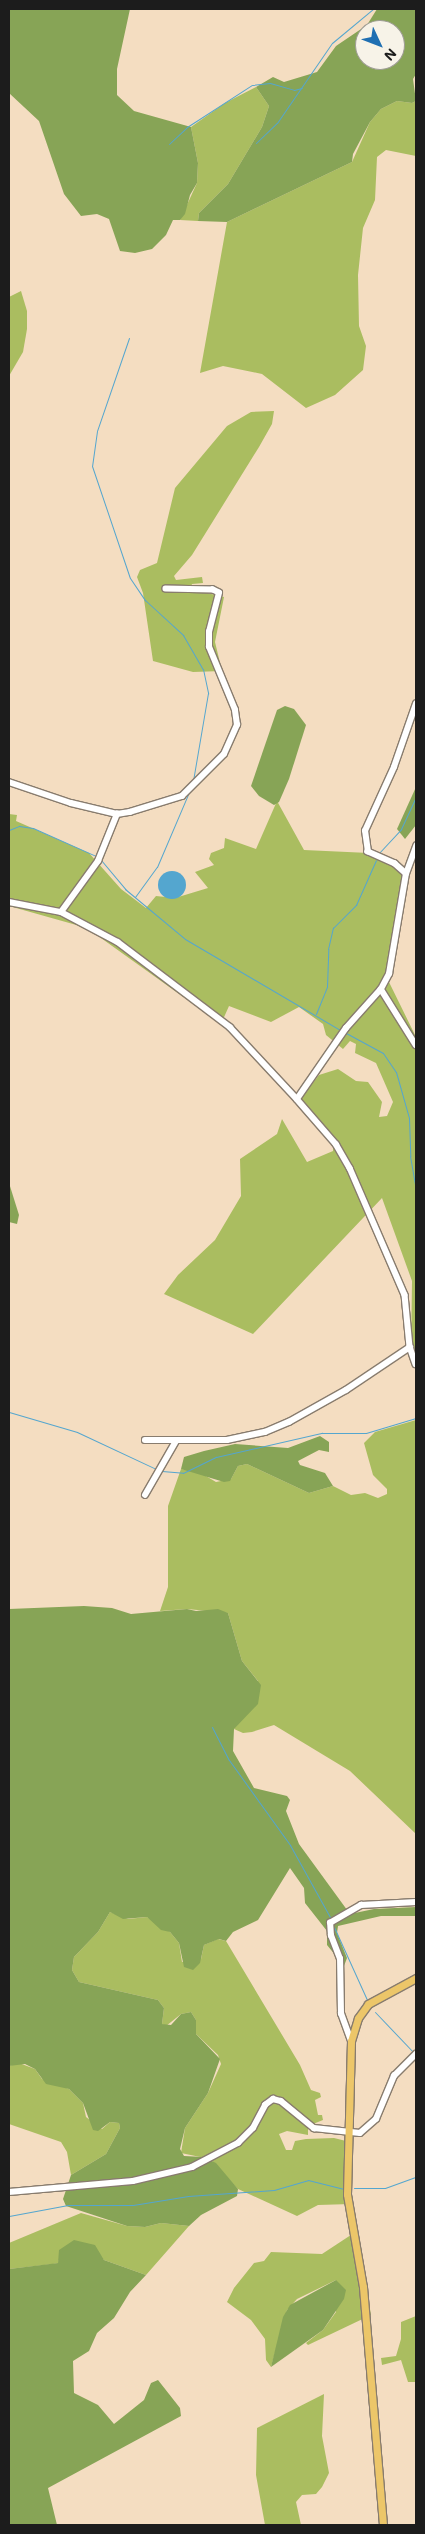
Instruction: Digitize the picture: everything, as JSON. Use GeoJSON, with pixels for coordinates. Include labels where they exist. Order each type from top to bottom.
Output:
{"type":"FeatureCollection","features":[{"type":"Feature","properties":{"kind":"main road"},"geometry":{"type":"LineString","coordinates":[[383,2525],[364,2287],[348,2194],[351,2041],[358,2018],[368,2004],[416,1978]]}},
{"type":"Feature","properties":{"kind":"street"},"geometry":{"type":"LineString","coordinates":[[9,782],[71,803],[117,814],[171,802],[182,796],[224,754],[237,725],[235,710],[209,647],[209,632],[218,593],[214,590],[166,589]]}},
{"type":"Feature","properties":{"kind":"street"},"geometry":{"type":"LineString","coordinates":[[406,874],[396,864],[368,852],[364,840],[370,817],[394,767],[416,704]]}},
{"type":"Feature","properties":{"kind":"street"},"geometry":{"type":"LineString","coordinates":[[61,912],[98,861],[117,814]]}},
{"type":"Feature","properties":{"kind":"street"},"geometry":{"type":"LineString","coordinates":[[297,1099],[346,1028],[381,988],[389,974],[406,874],[416,846]]}},
{"type":"Feature","properties":{"kind":"street"},"geometry":{"type":"LineString","coordinates":[[9,902],[61,912],[118,942],[230,1027],[297,1099],[336,1144],[350,1168],[405,1295],[410,1347],[416,1364]]}},
{"type":"Feature","properties":{"kind":"street"},"geometry":{"type":"LineString","coordinates":[[381,988],[416,1045]]}},
{"type":"Feature","properties":{"kind":"street"},"geometry":{"type":"LineString","coordinates":[[145,1440],[228,1440],[289,1422],[346,1390],[410,1347]]}},
{"type":"Feature","properties":{"kind":"street"},"geometry":{"type":"LineString","coordinates":[[145,1495],[176,1441]]}},
{"type":"Feature","properties":{"kind":"street"},"geometry":{"type":"LineString","coordinates":[[351,2041],[341,2014],[340,1959],[331,1936],[330,1923],[361,1905],[416,1902]]}},
{"type":"Feature","properties":{"kind":"street"},"geometry":{"type":"LineString","coordinates":[[9,2192],[133,2181],[192,2167],[238,2143],[253,2128],[265,2104],[273,2099],[281,2101],[314,2128],[360,2133],[373,2123],[394,2076],[416,2054]]}},
{"type":"Feature","properties":{"kind":"green space"},"geometry":{"type":"Polygon","coordinates":[[[9,9],[130,9],[117,69],[117,95],[134,111],[191,127],[198,163],[197,183],[190,195],[185,214],[180,220],[173,220],[166,235],[152,249],[135,253],[120,251],[109,219],[97,214],[81,216],[64,194],[39,121],[9,93],[9,9]]]}},
{"type":"Feature","properties":{"kind":"green space"},"geometry":{"type":"Polygon","coordinates":[[[377,9],[416,9],[416,74],[413,79],[416,101],[412,103],[397,101],[381,109],[370,122],[353,154],[352,162],[227,222],[198,221],[199,213],[228,184],[262,127],[269,106],[256,87],[273,77],[284,82],[317,72],[336,46],[355,33],[355,70],[405,70],[405,20],[370,20],[377,9]]]}},
{"type":"Feature","properties":{"kind":"green space"},"geometry":{"type":"Polygon","coordinates":[[[256,87],[269,106],[262,127],[228,184],[199,213],[198,221],[180,220],[197,183],[198,163],[191,127],[225,103],[256,87]]]}},
{"type":"Feature","properties":{"kind":"green space"},"geometry":{"type":"Polygon","coordinates":[[[397,101],[412,103],[416,101],[416,156],[386,150],[377,157],[375,200],[363,228],[358,275],[359,326],[366,346],[363,370],[335,395],[306,408],[262,374],[223,366],[200,373],[227,222],[352,162],[370,122],[381,109],[397,101]]]}},
{"type":"Feature","properties":{"kind":"green space"},"geometry":{"type":"Polygon","coordinates":[[[21,291],[27,311],[27,329],[23,352],[9,376],[9,297],[21,291]]]}},
{"type":"Feature","properties":{"kind":"green space"},"geometry":{"type":"Polygon","coordinates":[[[274,411],[272,424],[259,447],[192,555],[174,576],[176,580],[202,577],[203,583],[192,584],[190,589],[224,597],[215,642],[222,671],[193,672],[153,661],[143,593],[137,577],[140,570],[157,563],[175,488],[227,426],[251,412],[274,411]]]}},
{"type":"Feature","properties":{"kind":"green space"},"geometry":{"type":"Polygon","coordinates":[[[285,706],[294,709],[306,725],[289,779],[279,802],[274,805],[259,796],[251,786],[277,710],[285,706]]]}},
{"type":"Feature","properties":{"kind":"green space"},"geometry":{"type":"Polygon","coordinates":[[[416,787],[416,825],[405,839],[397,829],[416,787]]]}},
{"type":"Feature","properties":{"kind":"green space"},"geometry":{"type":"Polygon","coordinates":[[[277,801],[304,850],[369,853],[389,862],[402,873],[400,907],[387,978],[416,1037],[416,1372],[411,1353],[412,1281],[382,1198],[253,1334],[164,1294],[178,1275],[215,1240],[241,1196],[240,1159],[277,1134],[282,1119],[307,1162],[333,1151],[333,1144],[297,1103],[319,1075],[338,1069],[356,1081],[368,1082],[382,1102],[379,1117],[387,1116],[393,1102],[376,1063],[355,1053],[356,1044],[350,1041],[343,1049],[326,1035],[323,1024],[299,1007],[271,1022],[229,1006],[221,1024],[87,928],[9,906],[9,814],[17,815],[16,821],[89,853],[121,889],[146,908],[156,896],[175,898],[208,888],[195,872],[214,865],[209,859],[211,853],[224,848],[225,838],[256,849],[277,801]]]}},
{"type":"Feature","properties":{"kind":"green space"},"geometry":{"type":"Polygon","coordinates":[[[9,1183],[19,1215],[17,1224],[9,1222],[9,1183]]]}},
{"type":"Feature","properties":{"kind":"green space"},"geometry":{"type":"Polygon","coordinates":[[[416,1420],[416,1834],[350,1771],[274,1725],[243,1733],[234,1729],[258,1681],[242,1661],[228,1613],[187,1609],[160,1611],[168,1587],[168,1506],[181,1469],[199,1472],[216,1482],[231,1479],[238,1466],[247,1464],[309,1493],[333,1486],[351,1495],[365,1493],[378,1498],[387,1494],[387,1489],[373,1475],[364,1443],[375,1432],[416,1420]]]}},
{"type":"Feature","properties":{"kind":"green space"},"geometry":{"type":"Polygon","coordinates":[[[320,1436],[329,1442],[329,1452],[319,1450],[298,1461],[300,1465],[325,1473],[333,1486],[309,1493],[247,1464],[238,1466],[230,1481],[224,1482],[181,1469],[184,1457],[204,1451],[235,1444],[288,1448],[320,1436]]]}},
{"type":"Feature","properties":{"kind":"green space"},"geometry":{"type":"Polygon","coordinates":[[[84,1606],[112,1608],[131,1614],[187,1609],[196,1611],[218,1609],[228,1613],[242,1661],[261,1685],[258,1704],[234,1729],[233,1751],[254,1788],[287,1796],[290,1800],[286,1811],[299,1844],[350,1914],[374,1909],[416,1907],[416,1916],[381,1916],[338,1926],[337,1933],[347,1958],[344,1966],[327,1945],[327,1931],[305,1903],[304,1888],[290,1868],[258,1920],[233,1932],[226,1941],[219,1939],[204,1945],[200,1963],[193,1970],[184,1967],[179,1943],[170,1932],[161,1930],[147,1917],[123,1919],[110,1912],[98,1932],[74,1957],[72,1970],[79,1982],[158,2000],[164,2008],[162,2024],[171,2025],[181,2014],[191,2012],[196,2020],[196,2034],[220,2059],[208,2093],[185,2128],[180,2149],[184,2156],[203,2157],[216,2163],[238,2189],[237,2196],[201,2215],[189,2226],[161,2223],[145,2227],[127,2226],[66,2206],[63,2199],[71,2175],[106,2154],[120,2128],[119,2123],[110,2122],[98,2131],[93,2130],[83,2103],[69,2089],[46,2084],[35,2069],[25,2064],[9,2066],[9,1609],[84,1606]]]}},
{"type":"Feature","properties":{"kind":"green space"},"geometry":{"type":"Polygon","coordinates":[[[110,1912],[128,1919],[147,1917],[170,1932],[179,1943],[182,1962],[201,1959],[204,1945],[218,1939],[226,1941],[300,2065],[311,2090],[320,2093],[321,2097],[315,2100],[318,2115],[322,2115],[323,2120],[308,2126],[308,2135],[287,2131],[279,2134],[286,2150],[292,2150],[295,2141],[306,2139],[334,2138],[350,2142],[351,2204],[318,2205],[297,2216],[238,2189],[210,2159],[181,2153],[185,2128],[208,2093],[221,2064],[218,2055],[196,2034],[196,2020],[191,2012],[181,2014],[166,2026],[162,2024],[164,2008],[158,2000],[79,1982],[72,1970],[74,1957],[98,1932],[110,1912]]]}},
{"type":"Feature","properties":{"kind":"green space"},"geometry":{"type":"Polygon","coordinates":[[[19,2063],[35,2069],[42,2079],[69,2089],[83,2103],[86,2117],[102,2129],[110,2122],[119,2123],[120,2128],[106,2154],[71,2175],[67,2152],[61,2142],[9,2124],[9,2066],[19,2063]]]}},
{"type":"Feature","properties":{"kind":"green space"},"geometry":{"type":"Polygon","coordinates":[[[81,2213],[127,2226],[145,2227],[161,2223],[189,2226],[146,2275],[104,2260],[100,2255],[60,2256],[58,2263],[9,2269],[9,2243],[81,2213]]]}},
{"type":"Feature","properties":{"kind":"green space"},"geometry":{"type":"Polygon","coordinates":[[[357,2231],[371,2315],[308,2345],[306,2343],[323,2330],[336,2312],[336,2280],[297,2299],[287,2310],[271,2367],[266,2360],[265,2339],[251,2320],[227,2302],[234,2288],[254,2263],[264,2261],[271,2252],[322,2254],[357,2231]]]}},
{"type":"Feature","properties":{"kind":"green space"},"geometry":{"type":"Polygon","coordinates":[[[74,2240],[95,2245],[104,2260],[146,2275],[130,2292],[114,2318],[97,2333],[89,2351],[73,2361],[74,2393],[98,2405],[114,2424],[144,2400],[151,2383],[158,2380],[180,2408],[181,2416],[48,2488],[57,2525],[9,2525],[9,2269],[58,2263],[59,2250],[74,2240]]]}},
{"type":"Feature","properties":{"kind":"green space"},"geometry":{"type":"Polygon","coordinates":[[[336,2280],[346,2290],[344,2299],[323,2330],[271,2367],[283,2317],[290,2305],[336,2280]]]}},
{"type":"Feature","properties":{"kind":"green space"},"geometry":{"type":"Polygon","coordinates":[[[416,2316],[416,2382],[408,2382],[401,2360],[382,2365],[381,2358],[396,2356],[401,2339],[401,2322],[416,2316]]]}},
{"type":"Feature","properties":{"kind":"green space"},"geometry":{"type":"Polygon","coordinates":[[[324,2394],[322,2436],[329,2473],[316,2494],[302,2495],[296,2502],[301,2525],[265,2525],[256,2475],[257,2428],[324,2394]]]}},
{"type":"Feature","properties":{"kind":"water"},"geometry":{"type":"Polygon","coordinates":[[[172,871],[182,875],[186,885],[182,895],[172,899],[162,895],[158,885],[162,875],[172,871]]]}},
{"type":"Feature","properties":{"kind":"waterway"},"geometry":{"type":"LineString","coordinates":[[256,143],[277,123],[332,43],[373,9]]}},
{"type":"Feature","properties":{"kind":"waterway"},"geometry":{"type":"LineString","coordinates":[[169,144],[187,127],[252,85],[270,83],[294,90],[302,88]]}},
{"type":"Feature","properties":{"kind":"waterway"},"geometry":{"type":"LineString","coordinates":[[129,338],[97,431],[92,466],[130,578],[145,600],[183,635],[203,669],[208,693],[193,781]]}},
{"type":"Feature","properties":{"kind":"waterway"},"geometry":{"type":"LineString","coordinates":[[135,897],[157,867],[189,792]]}},
{"type":"Feature","properties":{"kind":"waterway"},"geometry":{"type":"LineString","coordinates":[[378,854],[401,829],[416,797]]}},
{"type":"Feature","properties":{"kind":"waterway"},"geometry":{"type":"LineString","coordinates":[[9,830],[19,826],[33,828],[98,857]]}},
{"type":"Feature","properties":{"kind":"waterway"},"geometry":{"type":"LineString","coordinates":[[101,860],[125,889],[185,939],[342,1031]]}},
{"type":"Feature","properties":{"kind":"waterway"},"geometry":{"type":"LineString","coordinates":[[316,1014],[327,987],[328,949],[333,928],[356,905],[376,860]]}},
{"type":"Feature","properties":{"kind":"waterway"},"geometry":{"type":"LineString","coordinates":[[346,1033],[383,1053],[396,1072],[409,1118],[410,1156],[416,1189]]}},
{"type":"Feature","properties":{"kind":"waterway"},"geometry":{"type":"LineString","coordinates":[[9,1412],[77,1432],[156,1469]]}},
{"type":"Feature","properties":{"kind":"waterway"},"geometry":{"type":"LineString","coordinates":[[162,1471],[183,1473],[216,1457],[322,1433],[366,1433],[416,1418]]}},
{"type":"Feature","properties":{"kind":"waterway"},"geometry":{"type":"LineString","coordinates":[[212,1727],[229,1760],[290,1845],[331,1919]]}},
{"type":"Feature","properties":{"kind":"waterway"},"geometry":{"type":"LineString","coordinates":[[334,1927],[368,2002]]}},
{"type":"Feature","properties":{"kind":"waterway"},"geometry":{"type":"LineString","coordinates":[[375,2012],[414,2053]]}},
{"type":"Feature","properties":{"kind":"waterway"},"geometry":{"type":"LineString","coordinates":[[354,2188],[385,2188],[416,2177]]}},
{"type":"Feature","properties":{"kind":"waterway"},"geometry":{"type":"LineString","coordinates":[[9,2216],[68,2205],[133,2205],[188,2196],[274,2190],[308,2180],[344,2189]]}}]}
